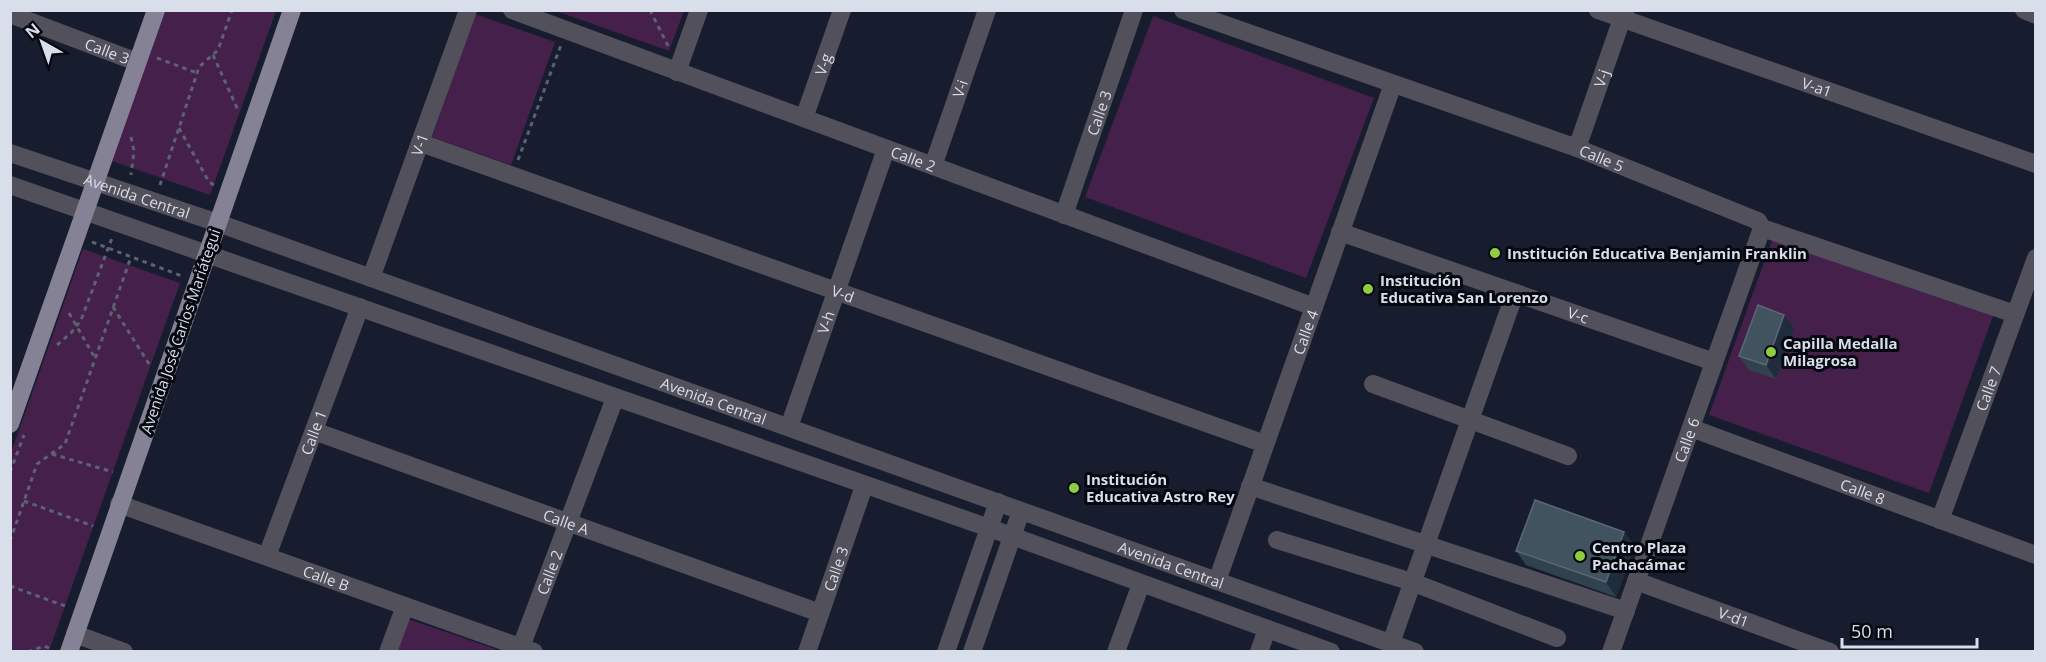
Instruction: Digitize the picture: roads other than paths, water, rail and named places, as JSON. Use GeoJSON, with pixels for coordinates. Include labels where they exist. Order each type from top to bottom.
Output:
{"type":"FeatureCollection","features":[{"type":"Feature","properties":{"kind":"main road"},"geometry":{"type":"LineString","coordinates":[[18,427],[57,293],[96,182],[145,57],[156,10]]}},
{"type":"Feature","properties":{"kind":"main road","name":"Avenida José Carlos Mariátegui"},"geometry":{"type":"LineString","coordinates":[[69,651],[292,10]]}},
{"type":"Feature","properties":{"kind":"street","name":"V-1"},"geometry":{"type":"LineString","coordinates":[[371,278],[468,10]]}},
{"type":"Feature","properties":{"kind":"street","name":"Calle 2"},"geometry":{"type":"LineString","coordinates":[[512,10],[1314,307]]}},
{"type":"Feature","properties":{"kind":"street"},"geometry":{"type":"LineString","coordinates":[[677,72],[699,10]]}},
{"type":"Feature","properties":{"kind":"street","name":"V-g"},"geometry":{"type":"LineString","coordinates":[[804,118],[842,10]]}},
{"type":"Feature","properties":{"kind":"street","name":"V-i"},"geometry":{"type":"LineString","coordinates":[[933,166],[987,10]]}},
{"type":"Feature","properties":{"kind":"street","name":"Calle 3"},"geometry":{"type":"LineString","coordinates":[[1064,214],[1134,10]]}},
{"type":"Feature","properties":{"kind":"street","name":"Calle 5"},"geometry":{"type":"LineString","coordinates":[[1183,10],[1577,148],[1758,220],[1762,228],[2015,314]]}},
{"type":"Feature","properties":{"kind":"street","name":"V-a1"},"geometry":{"type":"LineString","coordinates":[[1598,10],[1624,15],[2036,164]]}},
{"type":"Feature","properties":{"kind":"street"},"geometry":{"type":"LineString","coordinates":[[2024,10],[2036,15]]}},
{"type":"Feature","properties":{"kind":"street","name":"Calle 3"},"geometry":{"type":"LineString","coordinates":[[10,14],[145,57]]}},
{"type":"Feature","properties":{"kind":"street","name":"V-j"},"geometry":{"type":"LineString","coordinates":[[1577,148],[1624,15]]}},
{"type":"Feature","properties":{"kind":"street","name":"Calle 4"},"geometry":{"type":"LineString","coordinates":[[1217,581],[1393,84]]}},
{"type":"Feature","properties":{"kind":"street","name":"V-d"},"geometry":{"type":"LineString","coordinates":[[421,143],[1265,444]]}},
{"type":"Feature","properties":{"kind":"street","name":"V-h"},"geometry":{"type":"LineString","coordinates":[[789,427],[886,149]]}},
{"type":"Feature","properties":{"kind":"street","name":"Avenida Central"},"geometry":{"type":"LineString","coordinates":[[10,153],[218,223],[1415,651]]}},
{"type":"Feature","properties":{"kind":"street","name":"Avenida Central"},"geometry":{"type":"LineString","coordinates":[[10,185],[1011,536],[1331,651]]}},
{"type":"Feature","properties":{"kind":"street","name":"Calle 6"},"geometry":{"type":"LineString","coordinates":[[1611,651],[1762,228]]}},
{"type":"Feature","properties":{"kind":"street","name":"V-c"},"geometry":{"type":"LineString","coordinates":[[1340,232],[1714,362]]}},
{"type":"Feature","properties":{"kind":"street","name":"Calle 7"},"geometry":{"type":"LineString","coordinates":[[1941,520],[2036,258]]}},
{"type":"Feature","properties":{"kind":"street"},"geometry":{"type":"LineString","coordinates":[[1391,643],[1515,293]]}},
{"type":"Feature","properties":{"kind":"street","name":"Calle 1"},"geometry":{"type":"LineString","coordinates":[[267,556],[360,307]]}},
{"type":"Feature","properties":{"kind":"street"},"geometry":{"type":"LineString","coordinates":[[1373,384],[1568,456]]}},
{"type":"Feature","properties":{"kind":"street","name":"Calle 2"},"geometry":{"type":"LineString","coordinates":[[527,649],[568,523],[615,398]]}},
{"type":"Feature","properties":{"kind":"street","name":"Calle 8"},"geometry":{"type":"LineString","coordinates":[[1691,428],[2036,555]]}},
{"type":"Feature","properties":{"kind":"street","name":"Calle A"},"geometry":{"type":"LineString","coordinates":[[314,431],[820,614]]}},
{"type":"Feature","properties":{"kind":"street","name":"Calle 3"},"geometry":{"type":"LineString","coordinates":[[807,651],[864,486]]}},
{"type":"Feature","properties":{"kind":"street"},"geometry":{"type":"LineString","coordinates":[[1250,486],[1626,611]]}},
{"type":"Feature","properties":{"kind":"street"},"geometry":{"type":"LineString","coordinates":[[946,651],[998,502]]}},
{"type":"Feature","properties":{"kind":"street","name":"Calle B"},"geometry":{"type":"LineString","coordinates":[[120,504],[527,649]]}},
{"type":"Feature","properties":{"kind":"street"},"geometry":{"type":"LineString","coordinates":[[972,651],[1011,536],[1022,511]]}},
{"type":"Feature","properties":{"kind":"street"},"geometry":{"type":"LineString","coordinates":[[1277,540],[1412,582],[1557,638]]}},
{"type":"Feature","properties":{"kind":"street","name":"V-d1"},"geometry":{"type":"LineString","coordinates":[[1636,581],[1830,651]]}},
{"type":"Feature","properties":{"kind":"street"},"geometry":{"type":"LineString","coordinates":[[1116,651],[1141,584]]}},
{"type":"Feature","properties":{"kind":"street"},"geometry":{"type":"LineString","coordinates":[[388,651],[405,606]]}},
{"type":"Feature","properties":{"kind":"street"},"geometry":{"type":"LineString","coordinates":[[1259,651],[1267,629]]}},
{"type":"Feature","properties":{"kind":"street"},"geometry":{"type":"LineString","coordinates":[[75,633],[124,651]]}},
{"type":"Feature","properties":{"kind":"place","name":"Institución Educativa Benjamin Franklin"},"geometry":{"type":"Point","coordinates":[1495,253]}},
{"type":"Feature","properties":{"kind":"place","name":"Institución Educativa San Lorenzo"},"geometry":{"type":"Point","coordinates":[1368,289]}},
{"type":"Feature","properties":{"kind":"place","name":"Capilla Medalla Milagrosa"},"geometry":{"type":"Point","coordinates":[1771,352]}},
{"type":"Feature","properties":{"kind":"place","name":"Institución Educativa Astro Rey"},"geometry":{"type":"Point","coordinates":[1074,488]}},
{"type":"Feature","properties":{"kind":"place","name":"Centro Plaza Pachacámac"},"geometry":{"type":"Point","coordinates":[1580,556]}}]}
